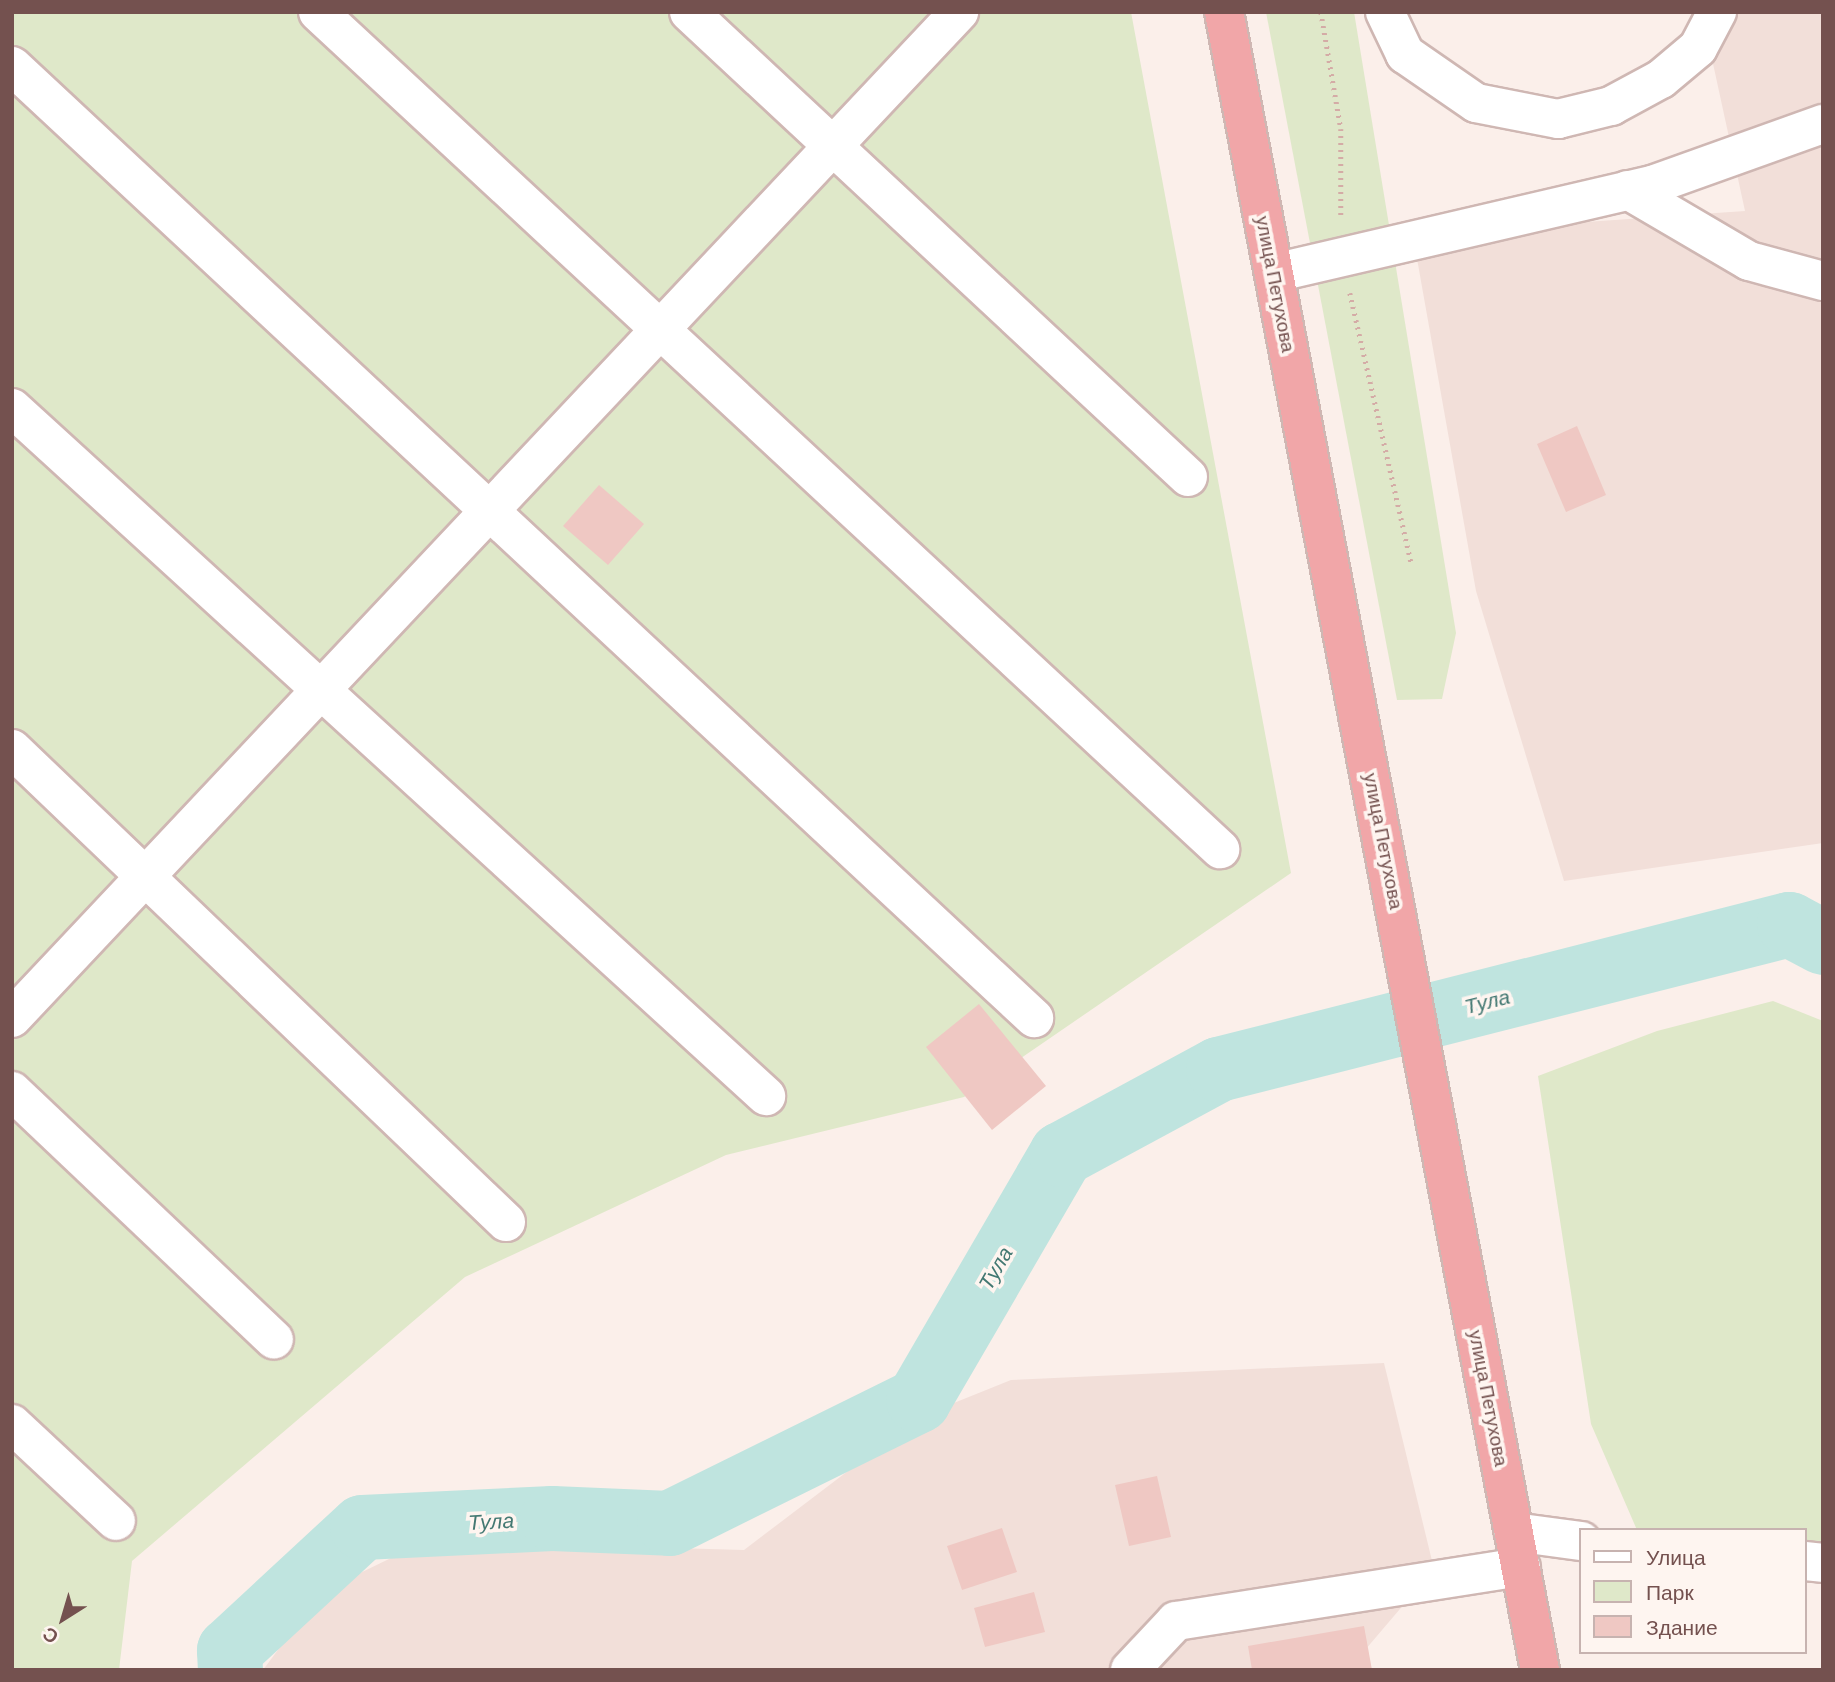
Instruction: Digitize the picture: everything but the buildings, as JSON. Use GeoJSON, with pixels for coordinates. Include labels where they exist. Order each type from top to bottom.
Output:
{"type":"FeatureCollection","features":[{"type":"Feature","properties":{"kind":"highway","name":"улица Петухова"},"geometry":{"type":"LineString","coordinates":[[1224,12],[1540,1670]]}},
{"type":"Feature","properties":{"kind":"street"},"geometry":{"type":"LineString","coordinates":[[318,12],[1220,849]]}},
{"type":"Feature","properties":{"kind":"street"},"geometry":{"type":"LineString","coordinates":[[690,12],[1188,477]]}},
{"type":"Feature","properties":{"kind":"street"},"geometry":{"type":"LineString","coordinates":[[12,1018],[959,12]]}},
{"type":"Feature","properties":{"kind":"street"},"geometry":{"type":"LineString","coordinates":[[1385,12],[1405,54],[1476,103],[1558,119],[1611,106],[1661,79],[1698,48],[1717,12]]}},
{"type":"Feature","properties":{"kind":"street"},"geometry":{"type":"LineString","coordinates":[[12,66],[1034,1018]]}},
{"type":"Feature","properties":{"kind":"street"},"geometry":{"type":"LineString","coordinates":[[1274,273],[1628,190],[1823,124]]}},
{"type":"Feature","properties":{"kind":"street"},"geometry":{"type":"LineString","coordinates":[[1628,190],[1749,261],[1823,281]]}},
{"type":"Feature","properties":{"kind":"street"},"geometry":{"type":"LineString","coordinates":[[12,408],[766,1096]]}},
{"type":"Feature","properties":{"kind":"street"},"geometry":{"type":"LineString","coordinates":[[12,749],[148,874],[506,1222]]}},
{"type":"Feature","properties":{"kind":"street"},"geometry":{"type":"LineString","coordinates":[[12,1091],[274,1340]]}},
{"type":"Feature","properties":{"kind":"street"},"geometry":{"type":"LineString","coordinates":[[12,1424],[116,1521]]}},
{"type":"Feature","properties":{"kind":"street"},"geometry":{"type":"LineString","coordinates":[[1130,1670],[1176,1621],[1514,1532],[1580,1541]]}},
{"type":"Feature","properties":{"kind":"shaded area"},"geometry":{"type":"Polygon","coordinates":[[[1732,12],[1823,12],[1823,843],[1564,881],[1476,591],[1416,253],[1571,223],[1745,211],[1712,59],[1732,12]]]}},
{"type":"Feature","properties":{"kind":"shaded area"},"geometry":{"type":"Polygon","coordinates":[[[1384,1363],[1434,1569],[1348,1670],[263,1670],[321,1592],[426,1541],[744,1550],[919,1417],[1011,1380],[1384,1363]]]}},
{"type":"Feature","properties":{"kind":"green space"},"geometry":{"type":"Polygon","coordinates":[[[12,12],[1131,12],[1291,873],[964,1097],[726,1155],[465,1277],[132,1561],[119,1670],[12,1670],[12,12]]]}},
{"type":"Feature","properties":{"kind":"green space"},"geometry":{"type":"Polygon","coordinates":[[[1266,12],[1354,12],[1456,633],[1442,699],[1397,700],[1266,12]]]}},
{"type":"Feature","properties":{"kind":"green space"},"geometry":{"type":"Polygon","coordinates":[[[1773,1001],[1823,1021],[1823,1555],[1807,1557],[1807,1528],[1636,1528],[1591,1424],[1538,1076],[1657,1031],[1773,1001]]]}},
{"type":"Feature","properties":{"kind":"waterway","name":"Тула"},"geometry":{"type":"LineString","coordinates":[[230,1670],[229,1650],[362,1527],[552,1518],[669,1523],[918,1400],[1061,1154],[1218,1069],[1789,924],[1823,942]]}}]}
